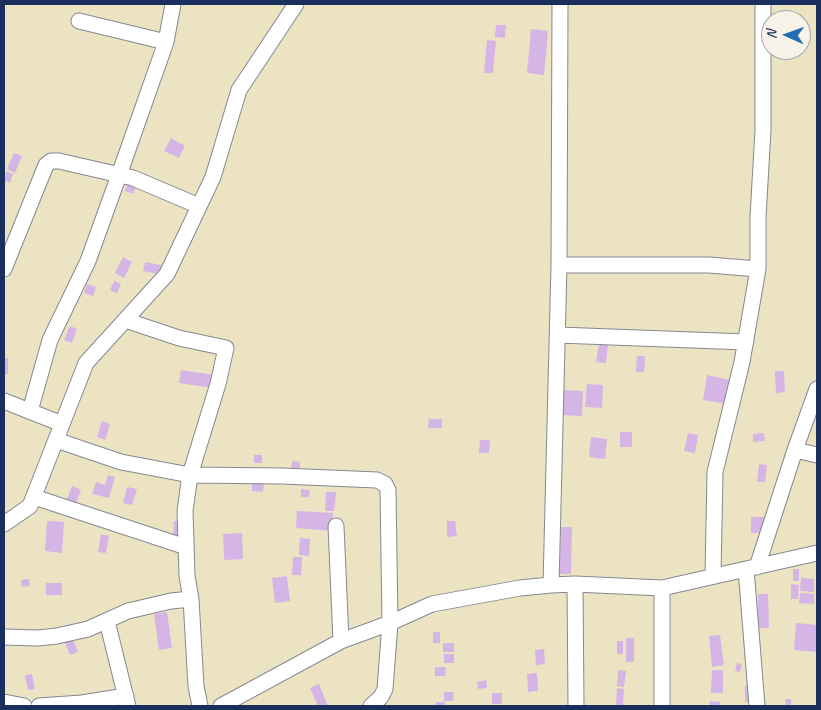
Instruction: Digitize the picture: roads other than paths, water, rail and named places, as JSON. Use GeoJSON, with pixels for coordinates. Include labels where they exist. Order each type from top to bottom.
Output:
{"type":"FeatureCollection","features":[{"type":"Feature","properties":{"kind":"street"},"geometry":{"type":"LineString","coordinates":[[30,411],[50,340],[88,261],[166,42],[173,4]]}},
{"type":"Feature","properties":{"kind":"street"},"geometry":{"type":"LineString","coordinates":[[4,524],[30,506],[86,363],[167,274],[213,178],[240,90],[296,4]]}},
{"type":"Feature","properties":{"kind":"street"},"geometry":{"type":"LineString","coordinates":[[551,585],[558,335],[560,4]]}},
{"type":"Feature","properties":{"kind":"street"},"geometry":{"type":"LineString","coordinates":[[712,576],[715,472],[742,362],[758,269],[758,217],[763,130],[764,4]]}},
{"type":"Feature","properties":{"kind":"street"},"geometry":{"type":"LineString","coordinates":[[80,21],[166,42]]}},
{"type":"Feature","properties":{"kind":"street"},"geometry":{"type":"LineString","coordinates":[[4,269],[46,165],[51,161],[132,178],[199,206]]}},
{"type":"Feature","properties":{"kind":"street"},"geometry":{"type":"LineString","coordinates":[[559,264],[709,264],[758,269]]}},
{"type":"Feature","properties":{"kind":"street"},"geometry":{"type":"LineString","coordinates":[[125,320],[179,338],[226,348],[218,384],[190,475],[185,511],[196,686],[200,706]]}},
{"type":"Feature","properties":{"kind":"street"},"geometry":{"type":"LineString","coordinates":[[558,335],[746,342]]}},
{"type":"Feature","properties":{"kind":"street"},"geometry":{"type":"LineString","coordinates":[[757,706],[752,568],[817,390]]}},
{"type":"Feature","properties":{"kind":"street"},"geometry":{"type":"LineString","coordinates":[[4,401],[62,424]]}},
{"type":"Feature","properties":{"kind":"street"},"geometry":{"type":"LineString","coordinates":[[56,440],[121,462],[190,475],[377,480],[385,484],[388,490],[390,623],[384,689],[381,697],[371,706]]}},
{"type":"Feature","properties":{"kind":"street"},"geometry":{"type":"LineString","coordinates":[[795,450],[817,455]]}},
{"type":"Feature","properties":{"kind":"street"},"geometry":{"type":"LineString","coordinates":[[34,497],[186,547]]}},
{"type":"Feature","properties":{"kind":"street"},"geometry":{"type":"LineString","coordinates":[[336,526],[341,641]]}},
{"type":"Feature","properties":{"kind":"street"},"geometry":{"type":"LineString","coordinates":[[221,706],[241,701],[341,641],[390,623],[432,604],[520,588],[551,585],[575,584],[662,588],[817,553]]}},
{"type":"Feature","properties":{"kind":"street"},"geometry":{"type":"LineString","coordinates":[[575,584],[576,706]]}},
{"type":"Feature","properties":{"kind":"street"},"geometry":{"type":"LineString","coordinates":[[662,588],[662,706]]}},
{"type":"Feature","properties":{"kind":"street"},"geometry":{"type":"LineString","coordinates":[[4,637],[38,638],[56,636],[88,629],[128,611],[171,601],[191,600]]}},
{"type":"Feature","properties":{"kind":"street"},"geometry":{"type":"LineString","coordinates":[[39,706],[127,701],[107,621]]}},
{"type":"Feature","properties":{"kind":"street"},"geometry":{"type":"LineString","coordinates":[[4,702],[24,706]]}}]}
